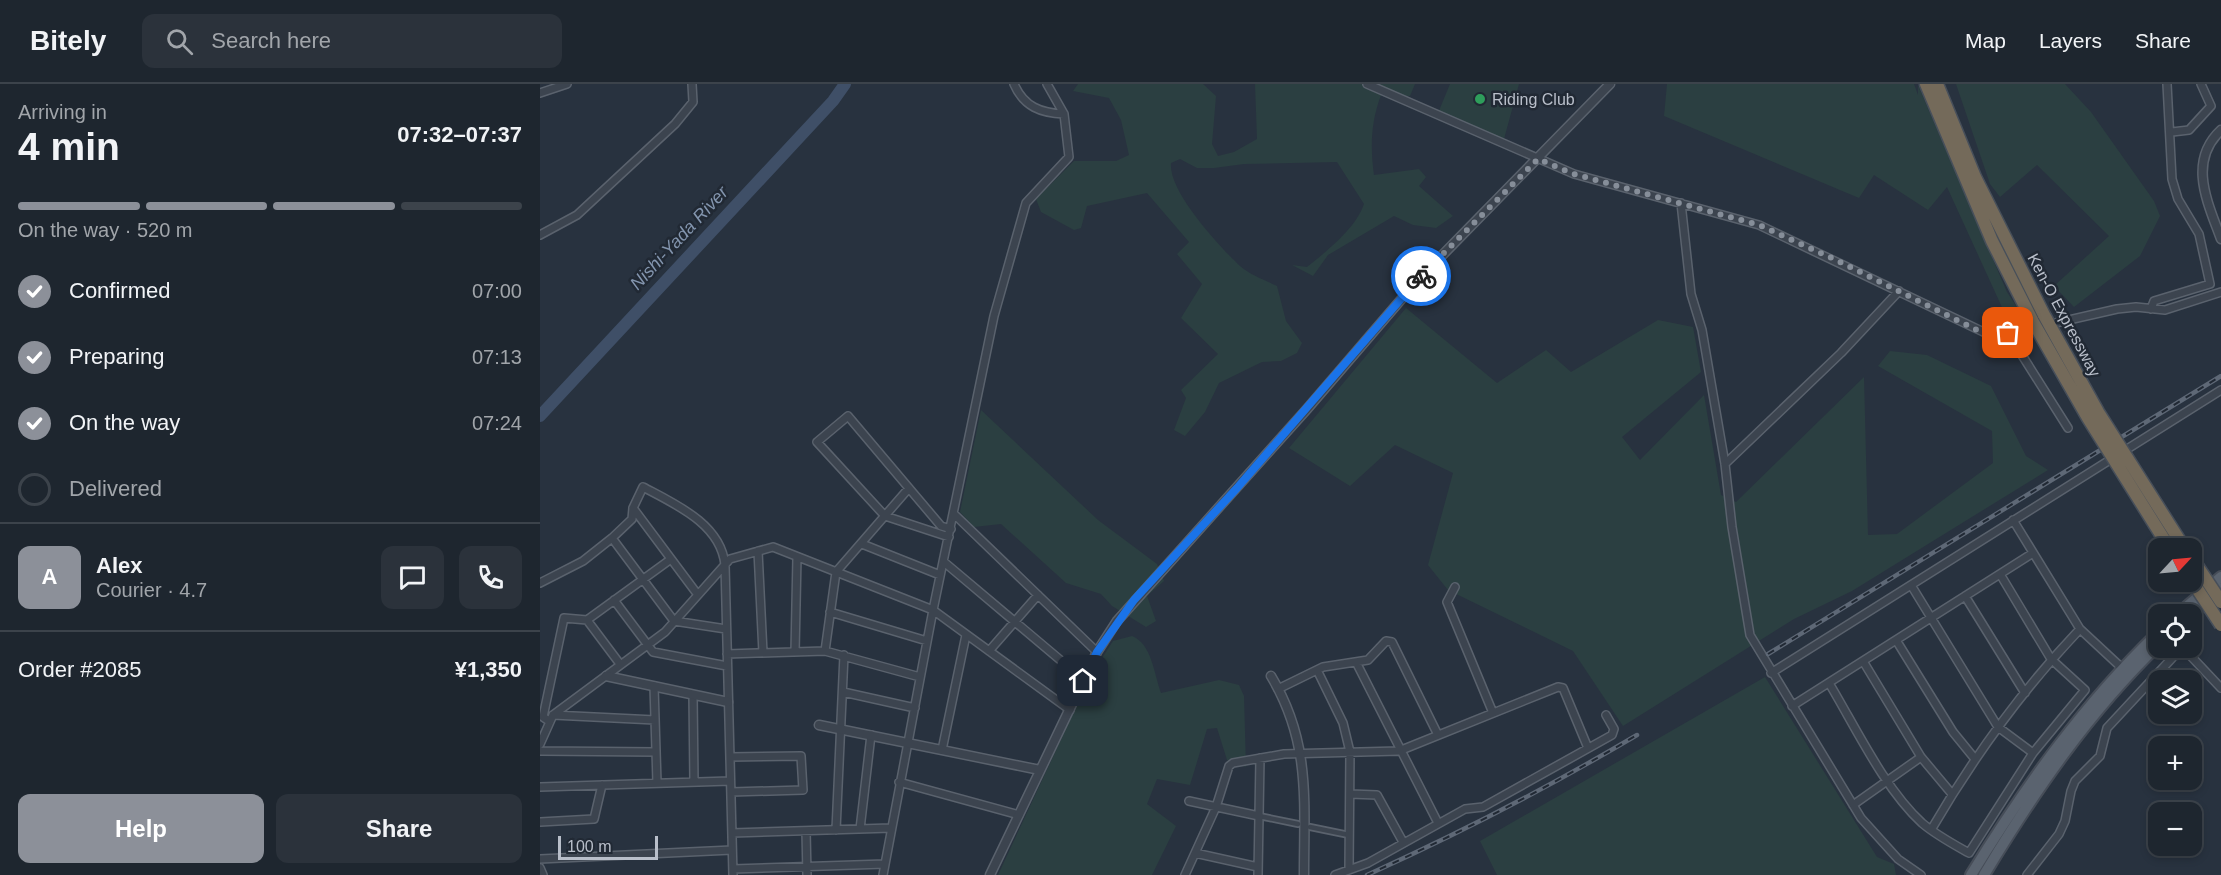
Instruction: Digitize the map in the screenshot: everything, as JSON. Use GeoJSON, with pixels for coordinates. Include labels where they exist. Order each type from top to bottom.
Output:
{"type":"FeatureCollection","features":[{"type":"Feature","properties":{"kind":"highway","name":"Ken-O Expressway"},"geometry":{"type":"LineString","coordinates":[[1926,84],[1992,241],[2038,319],[2178,538]]}},
{"type":"Feature","properties":{"kind":"highway","name":"Ken-O Expressway"},"geometry":{"type":"LineString","coordinates":[[1936,84],[2038,319],[2088,418],[2163,538]]}},
{"type":"Feature","properties":{"kind":"highway"},"geometry":{"type":"LineString","coordinates":[[2202,573],[2221,602]]}},
{"type":"Feature","properties":{"kind":"highway"},"geometry":{"type":"LineString","coordinates":[[2199,592],[2221,625]]}},
{"type":"Feature","properties":{"kind":"main road"},"geometry":{"type":"LineString","coordinates":[[2190,604],[2221,577]]}},
{"type":"Feature","properties":{"kind":"main road"},"geometry":{"type":"LineString","coordinates":[[2202,605],[2221,589]]}},
{"type":"Feature","properties":{"kind":"main road"},"geometry":{"type":"LineString","coordinates":[[1971,875],[2032,780],[2122,669],[2148,643]]}},
{"type":"Feature","properties":{"kind":"main road"},"geometry":{"type":"LineString","coordinates":[[1984,875],[2060,756],[2148,656]]}},
{"type":"Feature","properties":{"kind":"street"},"geometry":{"type":"LineString","coordinates":[[540,93],[567,84]]}},
{"type":"Feature","properties":{"kind":"street"},"geometry":{"type":"LineString","coordinates":[[540,235],[577,215],[675,124],[693,102],[692,84]]}},
{"type":"Feature","properties":{"kind":"street"},"geometry":{"type":"LineString","coordinates":[[1014,84],[1021,97],[1035,109],[1064,114]]}},
{"type":"Feature","properties":{"kind":"street"},"geometry":{"type":"LineString","coordinates":[[883,875],[933,610],[994,316],[1018,227],[1030,196],[1069,157],[1064,114],[1047,84]]}},
{"type":"Feature","properties":{"kind":"street"},"geometry":{"type":"LineString","coordinates":[[1367,84],[1574,174],[1759,225],[1994,337],[2117,309],[2177,307],[2221,292]]}},
{"type":"Feature","properties":{"kind":"street"},"geometry":{"type":"LineString","coordinates":[[990,875],[1097,652],[1134,600],[1299,418],[1386,314],[1610,84]]}},
{"type":"Feature","properties":{"kind":"street"},"geometry":{"type":"LineString","coordinates":[[2151,309],[2154,301],[2210,284],[2199,234],[2178,199],[2172,179],[2172,132],[2167,84]]}},
{"type":"Feature","properties":{"kind":"street"},"geometry":{"type":"LineString","coordinates":[[2172,132],[2189,130],[2211,106],[2201,84]]}},
{"type":"Feature","properties":{"kind":"street"},"geometry":{"type":"LineString","coordinates":[[2221,130],[2206,152],[2201,175],[2204,193],[2221,239]]}},
{"type":"Feature","properties":{"kind":"street"},"geometry":{"type":"LineString","coordinates":[[1681,203],[1691,294],[1702,330],[1725,464],[1732,527],[1750,636],[1853,805],[1881,842],[1898,859],[1921,875]]}},
{"type":"Feature","properties":{"kind":"street"},"geometry":{"type":"LineString","coordinates":[[1725,464],[1841,353],[1899,291]]}},
{"type":"Feature","properties":{"kind":"street"},"geometry":{"type":"LineString","coordinates":[[2008,333],[2068,428]]}},
{"type":"Feature","properties":{"kind":"street"},"geometry":{"type":"LineString","coordinates":[[1771,673],[2221,390]]}},
{"type":"Feature","properties":{"kind":"street"},"geometry":{"type":"LineString","coordinates":[[848,416],[940,526],[950,533],[885,516],[817,442],[848,416]]}},
{"type":"Feature","properties":{"kind":"street"},"geometry":{"type":"LineString","coordinates":[[540,583],[583,561],[612,538],[632,519],[633,508],[643,487],[691,514],[724,551],[733,872],[807,871],[885,864]]}},
{"type":"Feature","properties":{"kind":"street"},"geometry":{"type":"LineString","coordinates":[[825,651],[836,572],[909,488]]}},
{"type":"Feature","properties":{"kind":"street"},"geometry":{"type":"LineString","coordinates":[[633,508],[698,595]]}},
{"type":"Feature","properties":{"kind":"street"},"geometry":{"type":"LineString","coordinates":[[954,514],[1097,652]]}},
{"type":"Feature","properties":{"kind":"street"},"geometry":{"type":"LineString","coordinates":[[2013,520],[2080,629],[2122,669]]}},
{"type":"Feature","properties":{"kind":"street"},"geometry":{"type":"LineString","coordinates":[[612,538],[641,580],[674,621],[726,629]]}},
{"type":"Feature","properties":{"kind":"street"},"geometry":{"type":"LineString","coordinates":[[862,544],[940,575]]}},
{"type":"Feature","properties":{"kind":"street"},"geometry":{"type":"LineString","coordinates":[[546,717],[647,645],[674,621],[730,559],[773,547],[933,610],[1070,710]]}},
{"type":"Feature","properties":{"kind":"street"},"geometry":{"type":"LineString","coordinates":[[758,551],[763,653]]}},
{"type":"Feature","properties":{"kind":"street"},"geometry":{"type":"LineString","coordinates":[[1792,706],[2033,553]]}},
{"type":"Feature","properties":{"kind":"street"},"geometry":{"type":"LineString","coordinates":[[795,652],[797,557]]}},
{"type":"Feature","properties":{"kind":"street"},"geometry":{"type":"LineString","coordinates":[[540,744],[564,618],[587,620],[671,559]]}},
{"type":"Feature","properties":{"kind":"street"},"geometry":{"type":"LineString","coordinates":[[944,562],[1083,681]]}},
{"type":"Feature","properties":{"kind":"street"},"geometry":{"type":"LineString","coordinates":[[1829,683],[1888,781],[1909,808],[1931,830],[1969,853],[2033,753],[2085,690],[2051,659],[2000,574]]}},
{"type":"Feature","properties":{"kind":"street"},"geometry":{"type":"LineString","coordinates":[[1911,585],[1998,727],[2033,753]]}},
{"type":"Feature","properties":{"kind":"street"},"geometry":{"type":"LineString","coordinates":[[1455,587],[1447,602],[1493,713]]}},
{"type":"Feature","properties":{"kind":"street"},"geometry":{"type":"LineString","coordinates":[[989,651],[1038,595]]}},
{"type":"Feature","properties":{"kind":"street"},"geometry":{"type":"LineString","coordinates":[[1965,596],[2025,693]]}},
{"type":"Feature","properties":{"kind":"street"},"geometry":{"type":"LineString","coordinates":[[614,600],[653,652],[727,666]]}},
{"type":"Feature","properties":{"kind":"street"},"geometry":{"type":"LineString","coordinates":[[830,612],[927,641]]}},
{"type":"Feature","properties":{"kind":"street"},"geometry":{"type":"LineString","coordinates":[[587,620],[620,664]]}},
{"type":"Feature","properties":{"kind":"street"},"geometry":{"type":"LineString","coordinates":[[1931,830],[1952,794],[1998,727],[2051,659],[2080,629]]}},
{"type":"Feature","properties":{"kind":"street"},"geometry":{"type":"LineString","coordinates":[[942,750],[966,635]]}},
{"type":"Feature","properties":{"kind":"street"},"geometry":{"type":"LineString","coordinates":[[1896,640],[1953,732],[1975,759]]}},
{"type":"Feature","properties":{"kind":"street"},"geometry":{"type":"LineString","coordinates":[[1278,689],[1323,667],[1368,660],[1386,641],[1392,642],[1438,735]]}},
{"type":"Feature","properties":{"kind":"street"},"geometry":{"type":"LineString","coordinates":[[727,654],[825,651],[921,677]]}},
{"type":"Feature","properties":{"kind":"street"},"geometry":{"type":"LineString","coordinates":[[2027,875],[2059,834],[2065,821],[2075,781],[2100,756],[2107,728],[2174,656],[2187,652],[2221,688]]}},
{"type":"Feature","properties":{"kind":"street"},"geometry":{"type":"LineString","coordinates":[[836,830],[844,655]]}},
{"type":"Feature","properties":{"kind":"street"},"geometry":{"type":"LineString","coordinates":[[1863,661],[1922,757],[1952,794]]}},
{"type":"Feature","properties":{"kind":"street"},"geometry":{"type":"LineString","coordinates":[[1356,662],[1399,751],[1438,823]]}},
{"type":"Feature","properties":{"kind":"street"},"geometry":{"type":"LineString","coordinates":[[1319,674],[1343,723],[1350,752],[1349,870]]}},
{"type":"Feature","properties":{"kind":"street"},"geometry":{"type":"LineString","coordinates":[[606,676],[728,702]]}},
{"type":"Feature","properties":{"kind":"street"},"geometry":{"type":"LineString","coordinates":[[1271,676],[1291,715],[1302,753],[1305,790],[1304,875]]}},
{"type":"Feature","properties":{"kind":"street"},"geometry":{"type":"LineString","coordinates":[[654,686],[657,783]]}},
{"type":"Feature","properties":{"kind":"street"},"geometry":{"type":"LineString","coordinates":[[1185,875],[1216,807],[1229,766],[1260,758],[1302,753],[1399,751],[1558,687],[1563,688],[1588,748]]}},
{"type":"Feature","properties":{"kind":"street"},"geometry":{"type":"LineString","coordinates":[[843,692],[915,708]]}},
{"type":"Feature","properties":{"kind":"street"},"geometry":{"type":"LineString","coordinates":[[693,695],[694,782]]}},
{"type":"Feature","properties":{"kind":"street"},"geometry":{"type":"LineString","coordinates":[[1335,875],[1368,863],[1402,842],[1465,809],[1483,807],[1612,735],[1614,729],[1606,715]]}},
{"type":"Feature","properties":{"kind":"street"},"geometry":{"type":"LineString","coordinates":[[546,717],[655,720]]}},
{"type":"Feature","properties":{"kind":"street"},"geometry":{"type":"LineString","coordinates":[[819,726],[1040,770]]}},
{"type":"Feature","properties":{"kind":"street"},"geometry":{"type":"LineString","coordinates":[[860,829],[871,735]]}},
{"type":"Feature","properties":{"kind":"street"},"geometry":{"type":"LineString","coordinates":[[540,751],[656,752]]}},
{"type":"Feature","properties":{"kind":"street"},"geometry":{"type":"LineString","coordinates":[[730,757],[801,756],[802,790],[731,792]]}},
{"type":"Feature","properties":{"kind":"street"},"geometry":{"type":"LineString","coordinates":[[1853,805],[1922,757]]}},
{"type":"Feature","properties":{"kind":"street"},"geometry":{"type":"LineString","coordinates":[[1195,853],[1258,871],[1260,758]]}},
{"type":"Feature","properties":{"kind":"street"},"geometry":{"type":"LineString","coordinates":[[540,787],[730,781]]}},
{"type":"Feature","properties":{"kind":"street"},"geometry":{"type":"LineString","coordinates":[[899,782],[1019,815]]}},
{"type":"Feature","properties":{"kind":"street"},"geometry":{"type":"LineString","coordinates":[[540,822],[594,819],[602,785]]}},
{"type":"Feature","properties":{"kind":"street"},"geometry":{"type":"LineString","coordinates":[[1350,794],[1377,795],[1402,842]]}},
{"type":"Feature","properties":{"kind":"street"},"geometry":{"type":"LineString","coordinates":[[1189,801],[1298,824]]}},
{"type":"Feature","properties":{"kind":"street"},"geometry":{"type":"LineString","coordinates":[[1310,827],[1349,835]]}},
{"type":"Feature","properties":{"kind":"street"},"geometry":{"type":"LineString","coordinates":[[732,833],[891,828]]}},
{"type":"Feature","properties":{"kind":"street"},"geometry":{"type":"LineString","coordinates":[[806,831],[807,871]]}},
{"type":"Feature","properties":{"kind":"street"},"geometry":{"type":"LineString","coordinates":[[540,859],[732,850]]}},
{"type":"Feature","properties":{"kind":"street"},"geometry":{"type":"LineString","coordinates":[[540,868],[543,875]]}},
{"type":"Feature","properties":{"kind":"green space"},"geometry":{"type":"Polygon","coordinates":[[[1078,84],[1203,84],[1216,96],[1212,144],[1218,156],[1234,152],[1257,139],[1255,84],[1415,84],[1410,96],[1381,95],[1372,134],[1374,175],[1419,169],[1426,177],[1419,186],[1453,216],[1436,228],[1413,225],[1394,216],[1328,255],[1313,276],[1292,265],[1307,267],[1323,254],[1355,222],[1364,204],[1337,162],[1244,164],[1214,168],[1197,168],[1180,159],[1171,163],[1172,175],[1186,203],[1208,232],[1244,269],[1277,286],[1286,321],[1302,343],[1297,353],[1281,361],[1262,362],[1219,383],[1205,412],[1185,436],[1174,430],[1186,398],[1181,390],[1218,354],[1181,318],[1202,284],[1177,254],[1189,242],[1147,193],[1087,206],[1081,228],[1074,230],[1041,212],[1036,199],[1074,161],[1116,161],[1129,155],[1121,120],[1109,98],[1073,91],[1078,84]]]}},
{"type":"Feature","properties":{"kind":"green space","name":"Riding Club"},"geometry":{"type":"Polygon","coordinates":[[[1450,84],[1519,84],[1504,139],[1438,113],[1450,84]]]}},
{"type":"Feature","properties":{"kind":"green space"},"geometry":{"type":"Polygon","coordinates":[[[1667,84],[1914,84],[1918,95],[1918,85],[2007,292],[2026,321],[2011,327],[1947,187],[1928,210],[1874,175],[1859,198],[1664,116],[1667,84]]]}},
{"type":"Feature","properties":{"kind":"green space"},"geometry":{"type":"Polygon","coordinates":[[[1956,84],[2065,84],[2091,112],[2154,201],[2160,216],[2140,256],[2074,307],[2054,286],[2109,236],[2037,165],[2000,197],[1990,184],[1956,84]]]}},
{"type":"Feature","properties":{"kind":"green space"},"geometry":{"type":"Polygon","coordinates":[[[1406,308],[1497,383],[1546,350],[1571,372],[1658,320],[1693,327],[1701,372],[1622,437],[1640,460],[1704,395],[1721,495],[1736,502],[1864,377],[1868,535],[1897,534],[1993,463],[1992,431],[1878,366],[1890,351],[1927,355],[1991,386],[2026,456],[2048,470],[1852,591],[1794,619],[1623,726],[1573,651],[1448,590],[1428,565],[1453,473],[1395,445],[1350,486],[1289,448],[1406,308]]]}},
{"type":"Feature","properties":{"kind":"green space"},"geometry":{"type":"Polygon","coordinates":[[[981,410],[1098,520],[1157,564],[1164,581],[1147,596],[1156,621],[1146,627],[1112,606],[1101,594],[1066,583],[1001,524],[974,527],[960,512],[981,410]]]}},
{"type":"Feature","properties":{"kind":"green space"},"geometry":{"type":"Polygon","coordinates":[[[1132,636],[1139,640],[1148,653],[1161,693],[1219,680],[1239,685],[1244,696],[1246,767],[1227,760],[1217,728],[1207,729],[1190,785],[1157,779],[1147,804],[1176,826],[1152,875],[998,875],[1091,675],[1113,641],[1132,636]]]}},
{"type":"Feature","properties":{"kind":"green space"},"geometry":{"type":"Polygon","coordinates":[[[1765,677],[1877,857],[1894,864],[1896,875],[1497,875],[1480,841],[1765,677]]]}},
{"type":"Feature","properties":{"kind":"waterway","name":"Nishi-Yada River"},"geometry":{"type":"LineString","coordinates":[[540,416],[833,101],[845,84]]}},
{"type":"Feature","properties":{"kind":"railway"},"geometry":{"type":"LineString","coordinates":[[1768,654],[2221,376]]}},
{"type":"Feature","properties":{"kind":"railway"},"geometry":{"type":"LineString","coordinates":[[1367,875],[1504,809],[1637,735]]}},
{"type":"Feature","properties":{"kind":"way so far"},"geometry":{"type":"LineString","coordinates":[[1421,276],[1538,159],[1574,174],[1759,225],[1836,260],[1977,330],[1994,337],[2008,333]]}},
{"type":"Feature","properties":{"kind":"place","name":"Riding Club"},"geometry":{"type":"Point","coordinates":[1480,99]}},
{"type":"Feature","properties":{"kind":"route"},"geometry":{"type":"LineString","coordinates":[[1083,681],[1097,652],[1134,600],[1181,551],[1307,409],[1386,314],[1421,276]]}}]}
